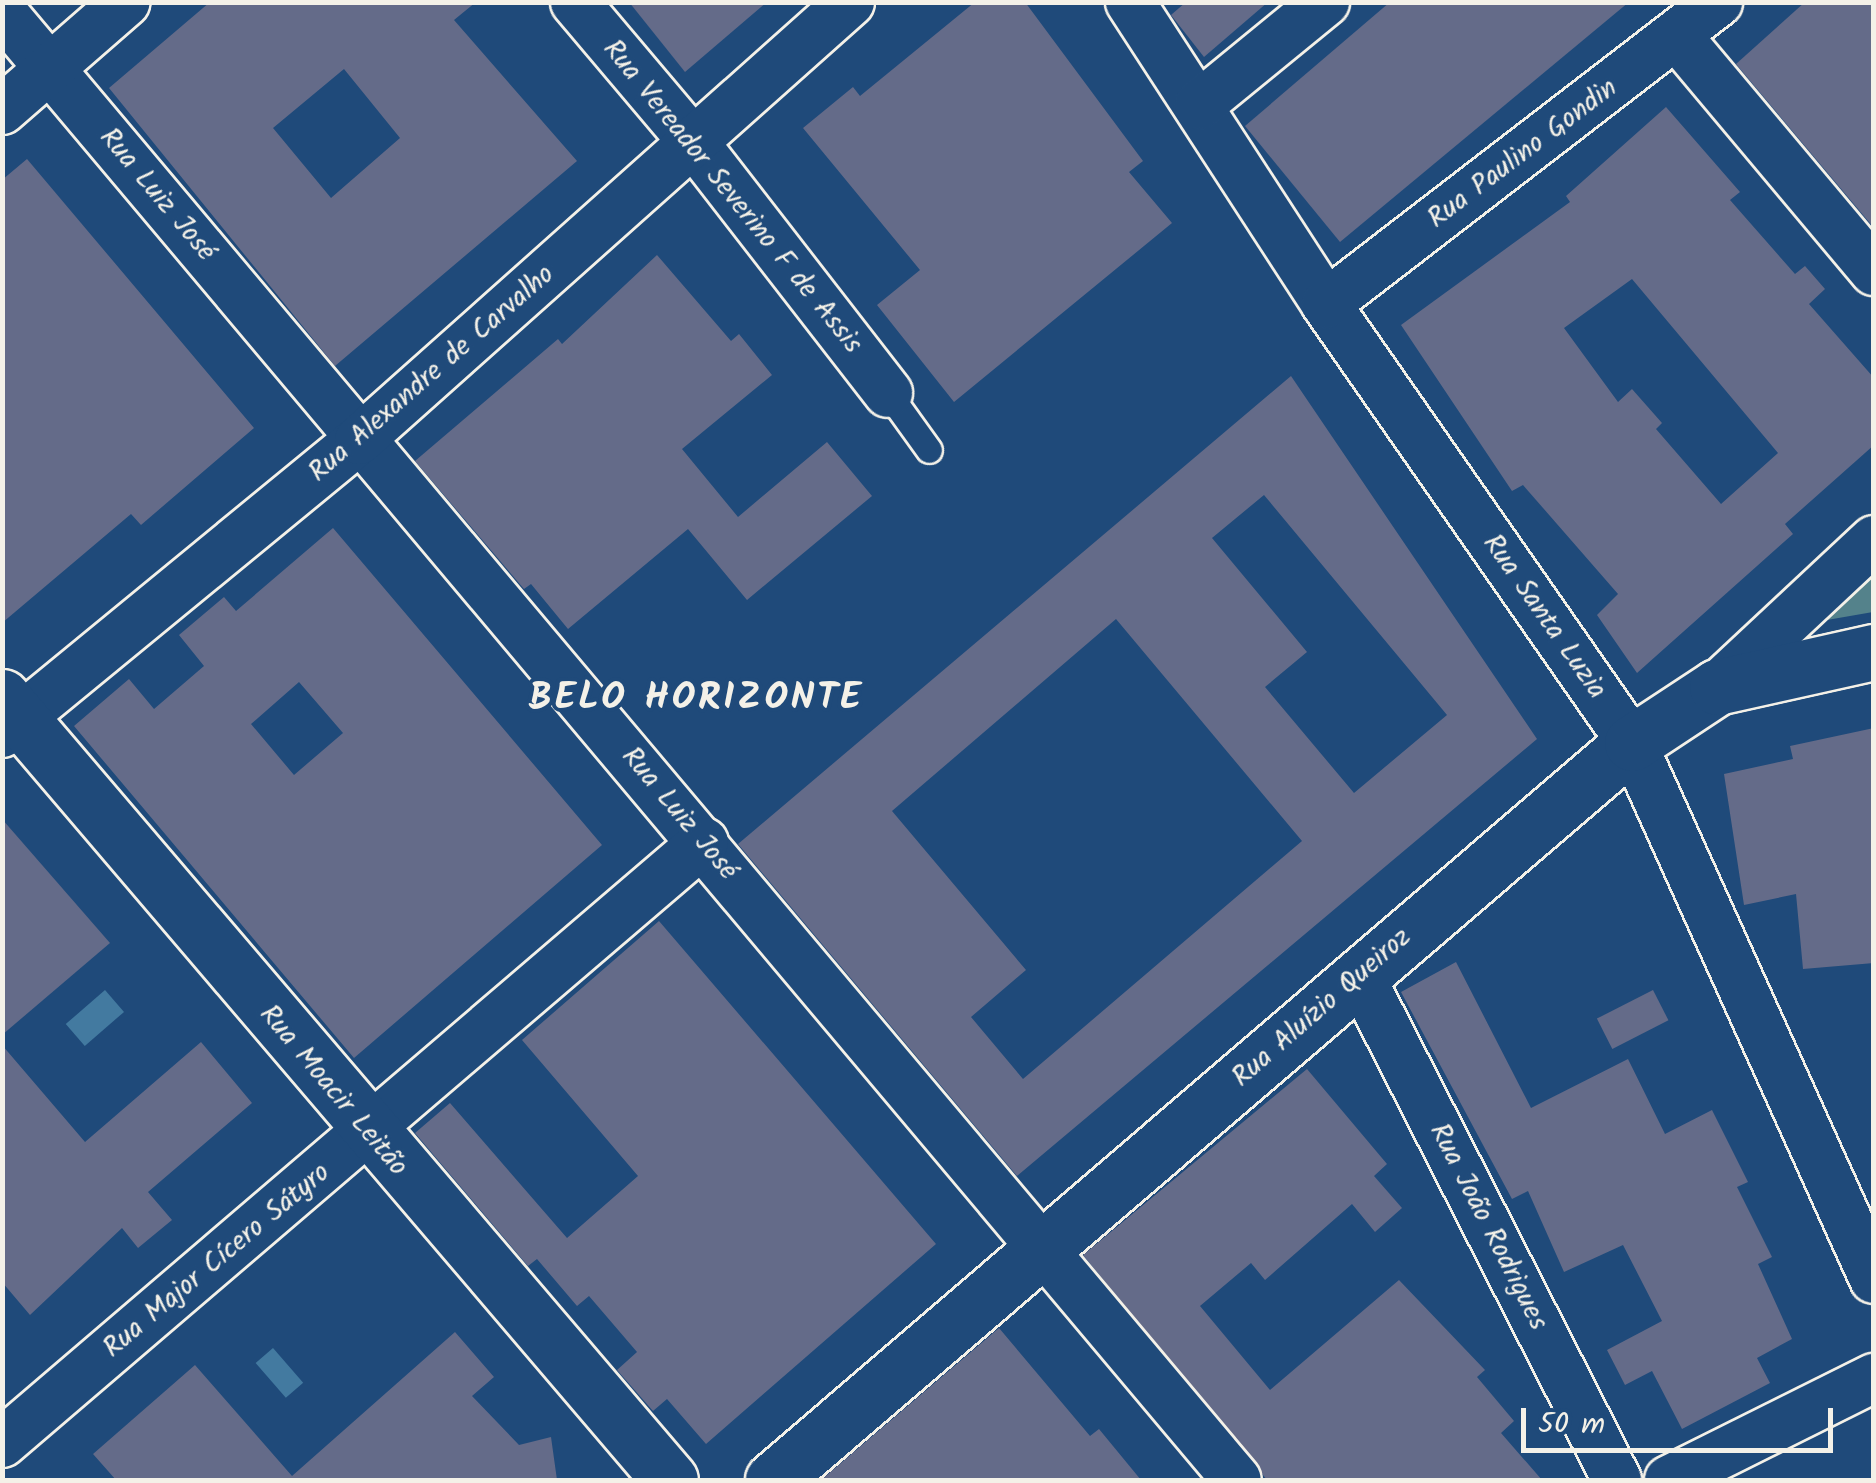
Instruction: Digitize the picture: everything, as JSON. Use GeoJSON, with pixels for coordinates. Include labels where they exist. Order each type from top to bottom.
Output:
{"type":"FeatureCollection","features":[{"type":"Feature","properties":{"kind":"main road"},"geometry":{"type":"LineString","coordinates":[[1718,687],[1874,652]]}},
{"type":"Feature","properties":{"kind":"main road","name":"Rua Aluízio Queiroz"},"geometry":{"type":"LineString","coordinates":[[774,1480],[1047,1250],[1359,974],[1632,743],[1718,687]]}},
{"type":"Feature","properties":{"kind":"main road","name":"Rua Moacir Leitão"},"geometry":{"type":"LineString","coordinates":[[8,716],[670,1480]]}},
{"type":"Feature","properties":{"kind":"street"},"geometry":{"type":"LineString","coordinates":[[2,110],[126,2]]}},
{"type":"Feature","properties":{"kind":"street","name":"Rua Vereador Severino F de Assis"},"geometry":{"type":"LineString","coordinates":[[575,2],[695,144],[888,392]]}},
{"type":"Feature","properties":{"kind":"street","name":"Rua Alexandre de Carvalho"},"geometry":{"type":"LineString","coordinates":[[8,716],[359,440],[850,2]]}},
{"type":"Feature","properties":{"kind":"street","name":"Rua Santa Luzia"},"geometry":{"type":"LineString","coordinates":[[1130,2],[1326,304],[1632,743],[1874,1278]]}},
{"type":"Feature","properties":{"kind":"street"},"geometry":{"type":"LineString","coordinates":[[1198,105],[1326,2]]}},
{"type":"Feature","properties":{"kind":"street","name":"Rua Paulino Gondin"},"geometry":{"type":"LineString","coordinates":[[1326,304],[1718,2]]}},
{"type":"Feature","properties":{"kind":"street","name":"Rua Luiz José"},"geometry":{"type":"LineString","coordinates":[[2,12],[1237,1480]]}},
{"type":"Feature","properties":{"kind":"street"},"geometry":{"type":"LineString","coordinates":[[1677,36],[1874,271]]}},
{"type":"Feature","properties":{"kind":"street","name":"Rua Aluízio Queiroz"},"geometry":{"type":"LineString","coordinates":[[1718,687],[1874,540]]}},
{"type":"Feature","properties":{"kind":"street","name":"Rua Major Cícero Sátyro"},"geometry":{"type":"LineString","coordinates":[[2,1443],[704,842]]}},
{"type":"Feature","properties":{"kind":"street","name":"Rua João Rodrigues"},"geometry":{"type":"LineString","coordinates":[[1359,974],[1617,1480]]}},
{"type":"Feature","properties":{"kind":"street"},"geometry":{"type":"LineString","coordinates":[[1669,1480],[1874,1378]]}},
{"type":"Feature","properties":{"kind":"lane"},"geometry":{"type":"LineString","coordinates":[[888,392],[929,450]]}},
{"type":"Feature","properties":{"kind":"green space"},"geometry":{"type":"Polygon","coordinates":[[[1873,562],[1873,612],[1804,624],[1873,562]]]}},
{"type":"Feature","properties":{"kind":"water"},"geometry":{"type":"Polygon","coordinates":[[[105,990],[124,1012],[85,1046],[66,1024],[105,990]]]}},
{"type":"Feature","properties":{"kind":"water"},"geometry":{"type":"Polygon","coordinates":[[[273,1348],[303,1383],[286,1398],[256,1363],[273,1348]]]}},
{"type":"Feature","properties":{"kind":"building"},"geometry":{"type":"Polygon","coordinates":[[[210,2],[476,2],[454,20],[577,161],[335,366],[109,88],[210,2]],[[344,69],[273,128],[331,198],[400,138],[344,69]]]}},
{"type":"Feature","properties":{"kind":"building"},"geometry":{"type":"Polygon","coordinates":[[[629,2],[767,2],[685,72],[629,2]]]}},
{"type":"Feature","properties":{"kind":"building"},"geometry":{"type":"Polygon","coordinates":[[[975,2],[1025,2],[1143,161],[1129,172],[1172,223],[954,402],[877,305],[920,270],[803,128],[853,87],[860,96],[975,2]]]}},
{"type":"Feature","properties":{"kind":"building"},"geometry":{"type":"Polygon","coordinates":[[[1186,2],[1268,2],[1204,57],[1171,15],[1186,2]]]}},
{"type":"Feature","properties":{"kind":"building"},"geometry":{"type":"Polygon","coordinates":[[[1390,2],[1629,2],[1340,242],[1245,126],[1390,2]]]}},
{"type":"Feature","properties":{"kind":"building"},"geometry":{"type":"Polygon","coordinates":[[[1805,2],[1874,2],[1874,228],[1736,64],[1805,2]]]}},
{"type":"Feature","properties":{"kind":"building"},"geometry":{"type":"Polygon","coordinates":[[[1666,107],[1740,192],[1730,200],[1795,274],[1805,266],[1825,289],[1809,304],[1874,378],[1874,445],[1785,524],[1793,534],[1637,673],[1597,615],[1618,594],[1523,485],[1512,491],[1401,325],[1570,202],[1566,196],[1666,107]],[[1632,279],[1564,328],[1618,402],[1632,389],[1662,423],[1656,429],[1721,504],[1778,453],[1632,279]]]}},
{"type":"Feature","properties":{"kind":"building"},"geometry":{"type":"Polygon","coordinates":[[[27,159],[254,428],[141,525],[131,514],[2,623],[2,180],[27,159]]]}},
{"type":"Feature","properties":{"kind":"building"},"geometry":{"type":"Polygon","coordinates":[[[657,255],[731,341],[739,334],[772,375],[682,449],[738,517],[827,442],[872,496],[747,600],[688,529],[568,629],[531,584],[524,589],[415,461],[558,339],[562,344],[657,255]]]}},
{"type":"Feature","properties":{"kind":"building"},"geometry":{"type":"Polygon","coordinates":[[[1291,376],[1537,739],[1017,1176],[738,844],[1291,376]],[[1264,495],[1212,538],[1307,652],[1265,687],[1354,793],[1447,715],[1264,495]],[[1116,619],[892,811],[1026,970],[971,1017],[1023,1079],[1302,841],[1116,619]]]}},
{"type":"Feature","properties":{"kind":"building"},"geometry":{"type":"Polygon","coordinates":[[[333,528],[602,845],[354,1058],[74,726],[129,679],[154,709],[204,666],[179,635],[224,597],[236,611],[333,528]],[[299,682],[251,724],[294,775],[343,733],[299,682]]]}},
{"type":"Feature","properties":{"kind":"building"},"geometry":{"type":"Polygon","coordinates":[[[1874,728],[1874,963],[1803,969],[1796,894],[1744,905],[1724,774],[1793,759],[1790,746],[1874,728]]]}},
{"type":"Feature","properties":{"kind":"building"},"geometry":{"type":"Polygon","coordinates":[[[2,819],[110,943],[2,1035],[2,819]]]}},
{"type":"Feature","properties":{"kind":"building"},"geometry":{"type":"Polygon","coordinates":[[[659,921],[936,1244],[706,1444],[667,1399],[653,1411],[617,1370],[637,1352],[589,1296],[577,1306],[537,1259],[528,1266],[415,1133],[450,1103],[567,1238],[638,1176],[522,1040],[659,921]]]}},
{"type":"Feature","properties":{"kind":"building"},"geometry":{"type":"Polygon","coordinates":[[[1456,962],[1531,1108],[1628,1059],[1665,1134],[1712,1110],[1748,1182],[1737,1187],[1772,1257],[1758,1264],[1792,1339],[1757,1358],[1770,1383],[1682,1429],[1652,1371],[1625,1385],[1607,1350],[1662,1321],[1623,1245],[1564,1272],[1528,1191],[1512,1199],[1401,992],[1456,962]]]}},
{"type":"Feature","properties":{"kind":"building"},"geometry":{"type":"Polygon","coordinates":[[[1653,990],[1668,1020],[1612,1049],[1597,1019],[1653,990]]]}},
{"type":"Feature","properties":{"kind":"building"},"geometry":{"type":"Polygon","coordinates":[[[201,1042],[252,1103],[148,1192],[172,1220],[138,1248],[122,1228],[30,1315],[2,1282],[2,1045],[85,1142],[201,1042]]]}},
{"type":"Feature","properties":{"kind":"building"},"geometry":{"type":"Polygon","coordinates":[[[1307,1069],[1387,1164],[1374,1176],[1402,1208],[1375,1232],[1352,1204],[1265,1280],[1251,1263],[1200,1306],[1270,1390],[1399,1280],[1485,1370],[1477,1377],[1514,1421],[1501,1433],[1542,1480],[1267,1480],[1083,1255],[1307,1069]]]}},
{"type":"Feature","properties":{"kind":"building"},"geometry":{"type":"Polygon","coordinates":[[[999,1328],[1090,1436],[1099,1429],[1141,1480],[821,1480],[999,1328]]]}},
{"type":"Feature","properties":{"kind":"building"},"geometry":{"type":"Polygon","coordinates":[[[455,1332],[494,1377],[472,1396],[519,1445],[551,1437],[557,1480],[116,1480],[93,1454],[195,1365],[292,1476],[455,1332]]]}},
{"type":"Feature","properties":{"kind":"district","name":"BELO HORIZONTE"},"geometry":{"type":"Point","coordinates":[696,700]}}]}
